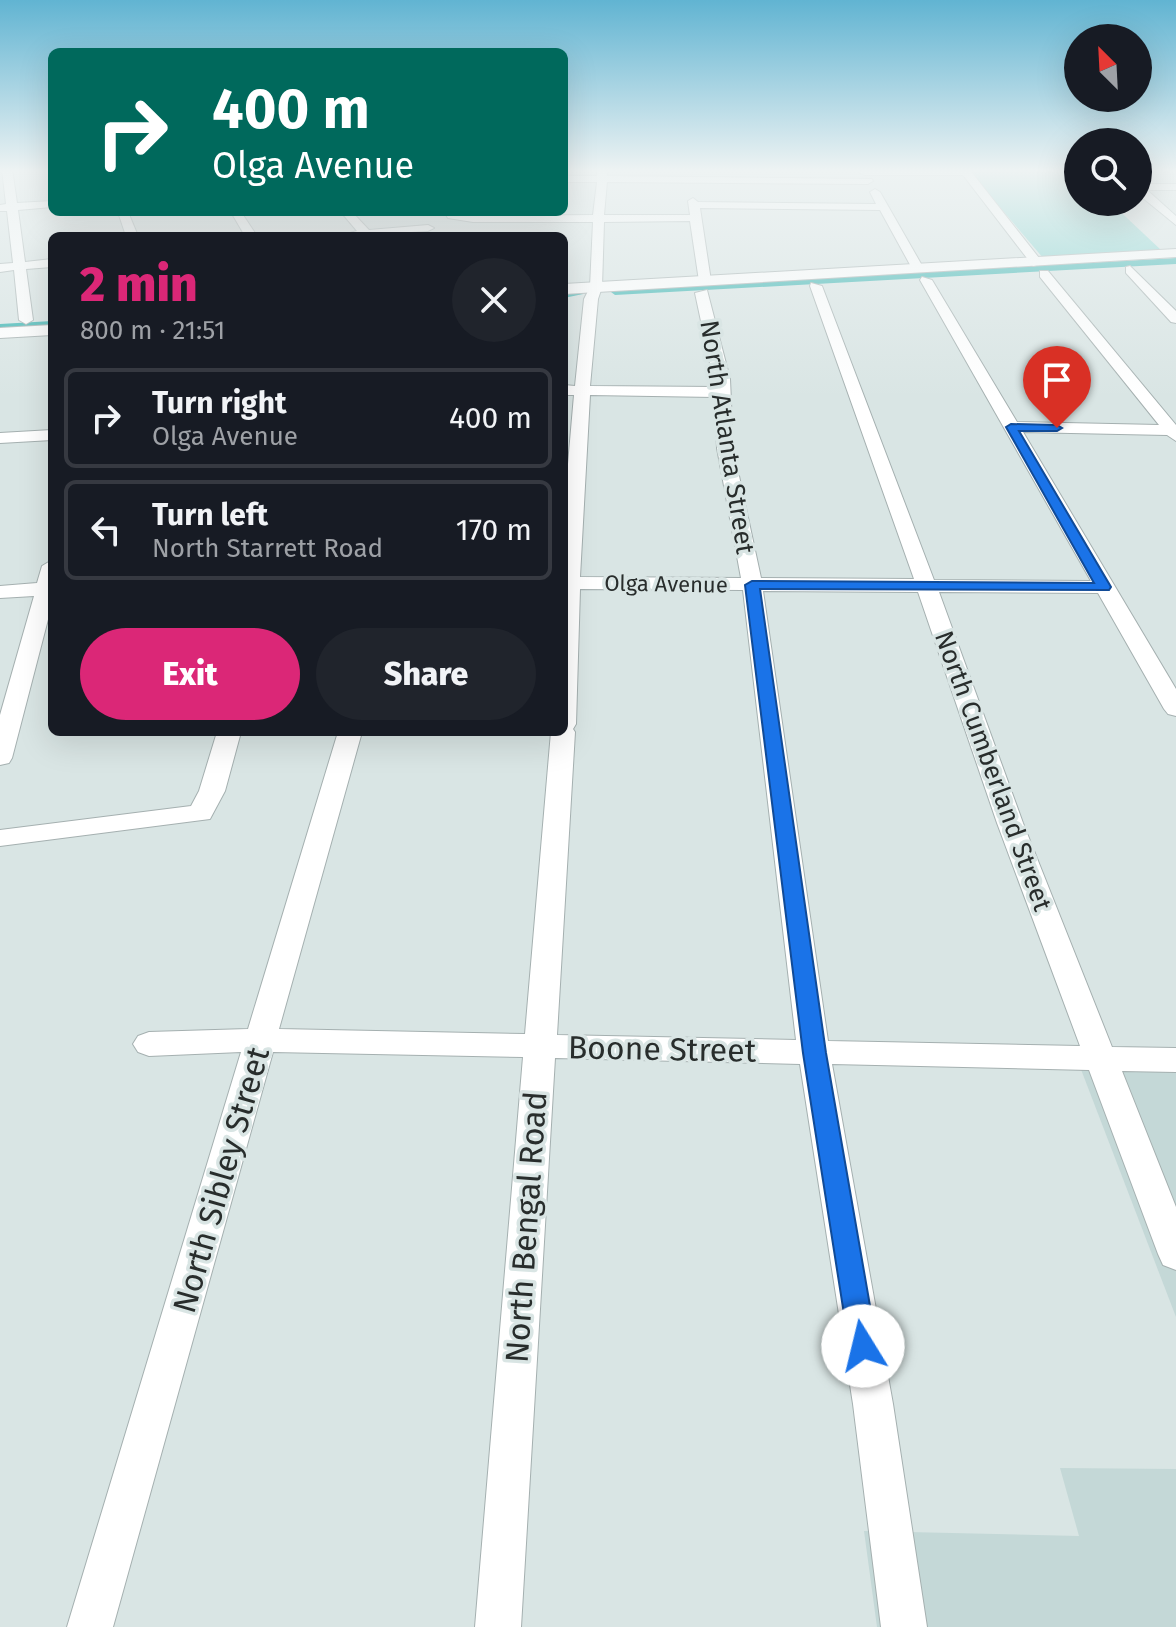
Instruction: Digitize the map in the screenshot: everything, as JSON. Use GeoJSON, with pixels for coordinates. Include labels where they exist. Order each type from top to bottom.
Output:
{"type":"FeatureCollection","features":[{"type":"Feature","properties":{"kind":"main road"},"geometry":{"type":"LineString","coordinates":[[568,300],[594,293],[1040,268],[1157,254],[1174,262]]}},
{"type":"Feature","properties":{"kind":"main road"},"geometry":{"type":"LineString","coordinates":[[1040,268],[1130,270],[1174,262]]}},
{"type":"Feature","properties":{"kind":"main road"},"geometry":{"type":"LineString","coordinates":[[704,287],[816,286],[922,274]]}},
{"type":"Feature","properties":{"kind":"main road"},"geometry":{"type":"LineString","coordinates":[[568,290],[594,293]]}},
{"type":"Feature","properties":{"kind":"main road"},"geometry":{"type":"LineString","coordinates":[[0,321],[48,318]]}},
{"type":"Feature","properties":{"kind":"main road"},"geometry":{"type":"LineString","coordinates":[[0,333],[48,330]]}},
{"type":"Feature","properties":{"kind":"street"},"geometry":{"type":"LineString","coordinates":[[15,245],[26,320]]}},
{"type":"Feature","properties":{"kind":"street"},"geometry":{"type":"LineString","coordinates":[[568,583],[570,468],[584,390],[597,245]]}},
{"type":"Feature","properties":{"kind":"street","name":"North Atlanta Street"},"geometry":{"type":"LineString","coordinates":[[699,245],[722,392],[725,448],[752,585],[814,1053],[873,1404],[904,1627]]}},
{"type":"Feature","properties":{"kind":"street"},"geometry":{"type":"LineString","coordinates":[[906,245],[1176,709]]}},
{"type":"Feature","properties":{"kind":"street"},"geometry":{"type":"LineString","coordinates":[[1022,245],[1174,433]]}},
{"type":"Feature","properties":{"kind":"street"},"geometry":{"type":"LineString","coordinates":[[0,268],[48,263]]}},
{"type":"Feature","properties":{"kind":"street"},"geometry":{"type":"LineString","coordinates":[[1130,270],[1176,319]]}},
{"type":"Feature","properties":{"kind":"street","name":"North Cumberland Street"},"geometry":{"type":"LineString","coordinates":[[816,286],[927,586],[1010,823],[1176,1254]]}},
{"type":"Feature","properties":{"kind":"street"},"geometry":{"type":"LineString","coordinates":[[568,390],[722,392]]}},
{"type":"Feature","properties":{"kind":"street"},"geometry":{"type":"LineString","coordinates":[[1011,427],[1174,433]]}},
{"type":"Feature","properties":{"kind":"street"},"geometry":{"type":"LineString","coordinates":[[0,438],[48,435]]}},
{"type":"Feature","properties":{"kind":"street","name":"Olga Avenue"},"geometry":{"type":"LineString","coordinates":[[568,583],[1104,587]]}},
{"type":"Feature","properties":{"kind":"street"},"geometry":{"type":"LineString","coordinates":[[0,592],[48,588]]}},
{"type":"Feature","properties":{"kind":"street"},"geometry":{"type":"LineString","coordinates":[[0,758],[48,591]]}},
{"type":"Feature","properties":{"kind":"street"},"geometry":{"type":"LineString","coordinates":[[0,838],[201,813],[212,791],[228,736]]}},
{"type":"Feature","properties":{"kind":"street","name":"North Sibley Street"},"geometry":{"type":"LineString","coordinates":[[90,1627],[349,736]]}},
{"type":"Feature","properties":{"kind":"street","name":"North Bengal Road"},"geometry":{"type":"LineString","coordinates":[[498,1627],[563,736]]}},
{"type":"Feature","properties":{"kind":"street","name":"Boone Street"},"geometry":{"type":"LineString","coordinates":[[149,1044],[261,1040],[1176,1060]]}},
{"type":"Feature","properties":{"kind":"shaded area"},"geometry":{"type":"Polygon","coordinates":[[[1032,245],[1156,245],[1161,250],[1044,259],[1032,245]]]}},
{"type":"Feature","properties":{"kind":"shaded area"},"geometry":{"type":"Polygon","coordinates":[[[1072,1046],[1176,1049],[1176,1317],[1072,1046]]]}},
{"type":"Feature","properties":{"kind":"shaded area"},"geometry":{"type":"Polygon","coordinates":[[[1060,1468],[1176,1469],[1176,1627],[877,1627],[864,1531],[1079,1536],[1060,1468]]]}},
{"type":"Feature","properties":{"kind":"waterway"},"geometry":{"type":"LineString","coordinates":[[615,292],[1176,261]]}},
{"type":"Feature","properties":{"kind":"waterway"},"geometry":{"type":"LineString","coordinates":[[568,295],[578,294]]}},
{"type":"Feature","properties":{"kind":"waterway"},"geometry":{"type":"LineString","coordinates":[[0,327],[48,324]]}},
{"type":"Feature","properties":{"kind":"route"},"geometry":{"type":"LineString","coordinates":[[863,1346],[814,1053],[752,585],[1104,587],[1011,427],[1057,428]]}}]}
